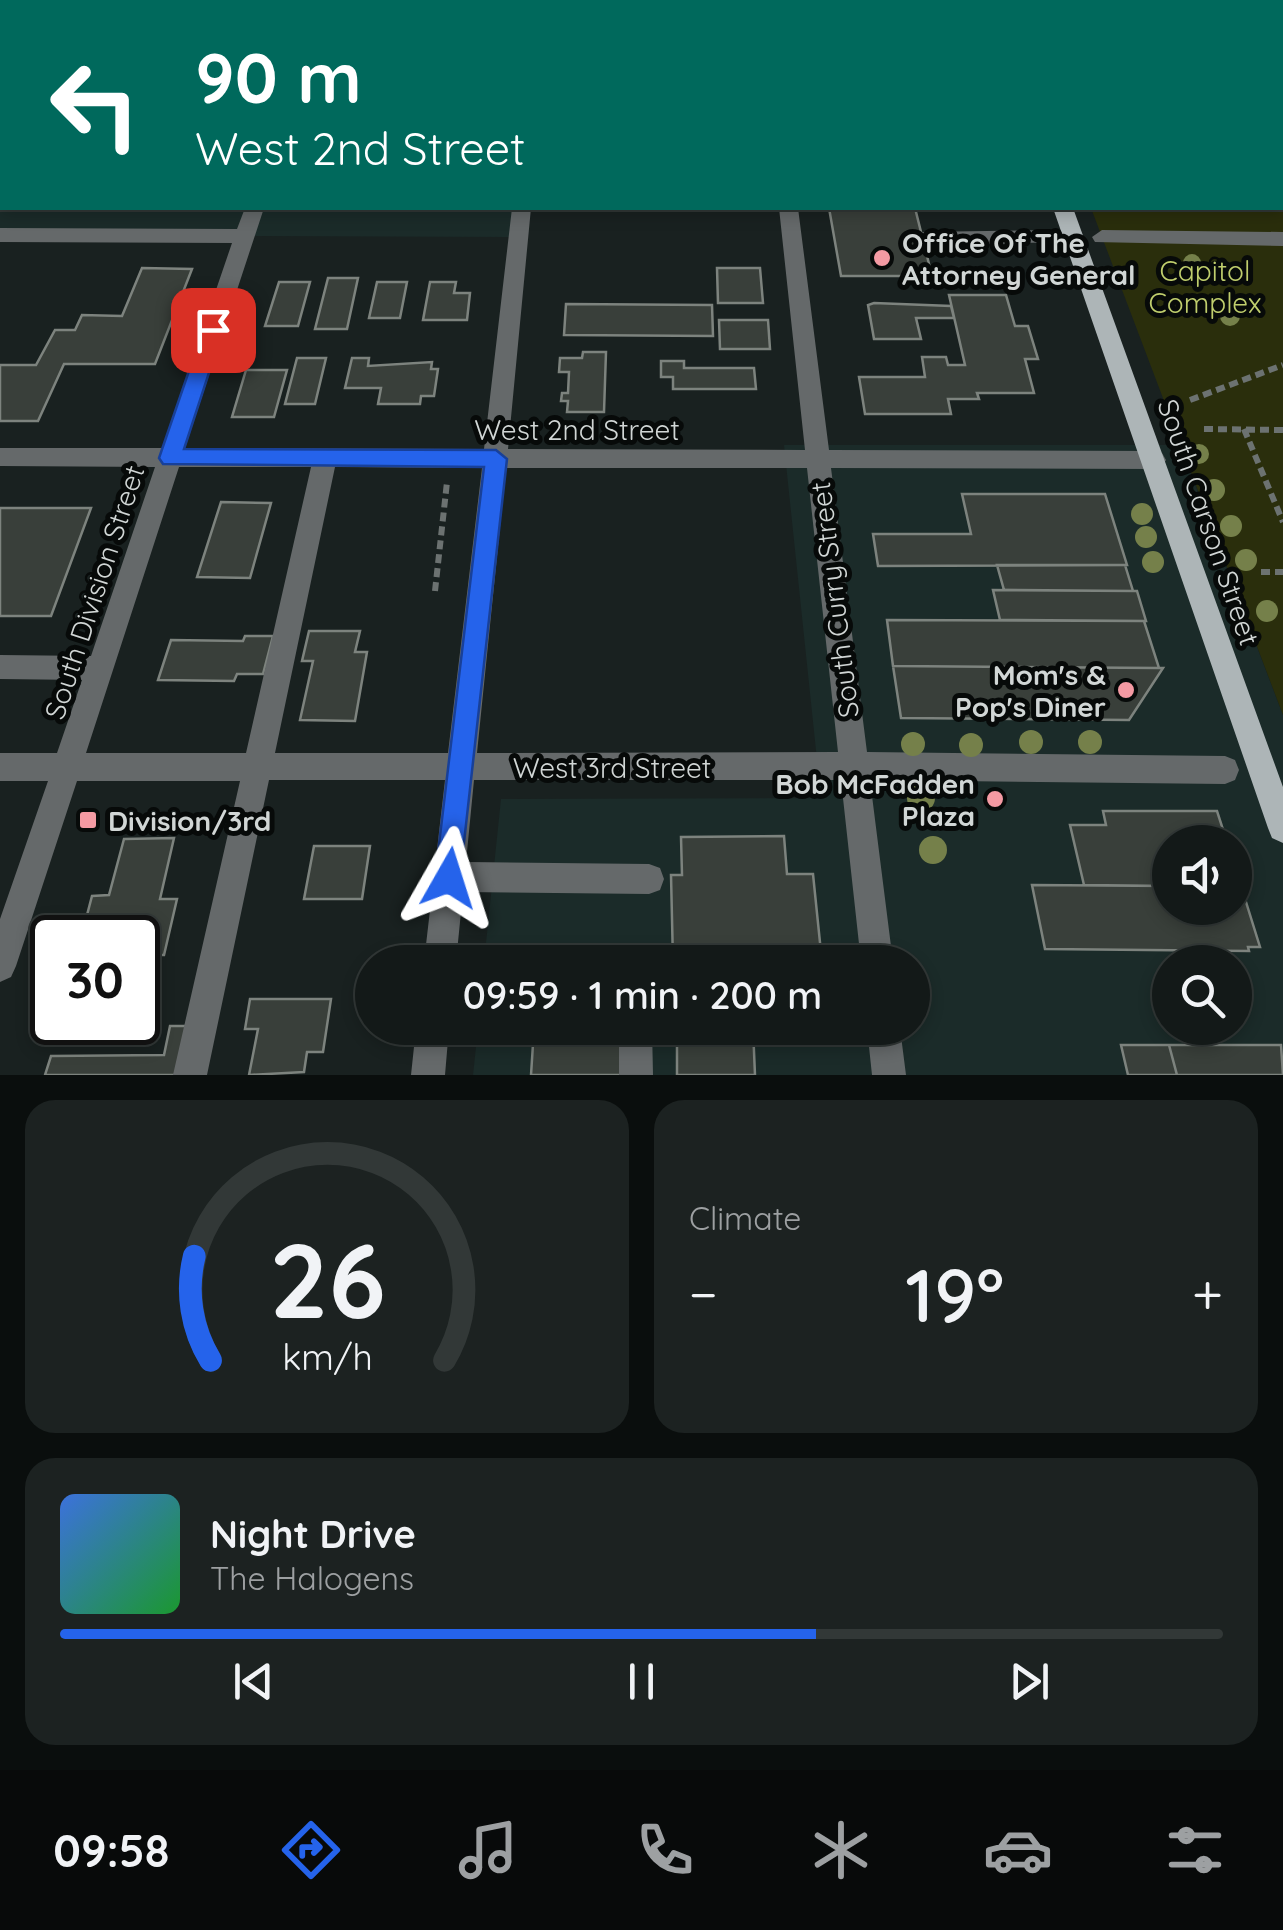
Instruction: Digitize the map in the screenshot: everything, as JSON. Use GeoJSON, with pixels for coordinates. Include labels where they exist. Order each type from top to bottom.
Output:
{"type":"FeatureCollection","features":[{"type":"Feature","properties":{"kind":"main road","name":"South Carson Street"},"geometry":{"type":"LineString","coordinates":[[1064,210],[1283,828]]}},
{"type":"Feature","properties":{"kind":"street","name":"South Division Street"},"geometry":{"type":"LineString","coordinates":[[0,966],[253,210]]}},
{"type":"Feature","properties":{"kind":"street"},"geometry":{"type":"LineString","coordinates":[[442,945],[522,210]]}},
{"type":"Feature","properties":{"kind":"street","name":"South Curry Street"},"geometry":{"type":"LineString","coordinates":[[789,210],[874,945]]}},
{"type":"Feature","properties":{"kind":"street"},"geometry":{"type":"LineString","coordinates":[[0,235],[244,236]]}},
{"type":"Feature","properties":{"kind":"street"},"geometry":{"type":"LineString","coordinates":[[923,238],[1049,237]]}},
{"type":"Feature","properties":{"kind":"street"},"geometry":{"type":"LineString","coordinates":[[1102,238],[1283,238]]}},
{"type":"Feature","properties":{"kind":"street","name":"West 2nd Street"},"geometry":{"type":"LineString","coordinates":[[0,457],[1154,460]]}},
{"type":"Feature","properties":{"kind":"street"},"geometry":{"type":"LineString","coordinates":[[190,1075],[325,458]]}},
{"type":"Feature","properties":{"kind":"street"},"geometry":{"type":"LineString","coordinates":[[0,667],[101,668]]}},
{"type":"Feature","properties":{"kind":"street","name":"West 3rd Street"},"geometry":{"type":"LineString","coordinates":[[0,767],[854,766],[1225,770]]}},
{"type":"Feature","properties":{"kind":"street"},"geometry":{"type":"LineString","coordinates":[[449,878],[649,879]]}},
{"type":"Feature","properties":{"kind":"street"},"geometry":{"type":"LineString","coordinates":[[428,1075],[431,1045]]}},
{"type":"Feature","properties":{"kind":"street"},"geometry":{"type":"LineString","coordinates":[[636,1045],[636,1075]]}},
{"type":"Feature","properties":{"kind":"street"},"geometry":{"type":"LineString","coordinates":[[886,1045],[890,1075]]}},
{"type":"Feature","properties":{"kind":"path"},"geometry":{"type":"LineString","coordinates":[[1190,400],[1283,365]]}},
{"type":"Feature","properties":{"kind":"path"},"geometry":{"type":"LineString","coordinates":[[1204,429],[1283,430]]}},
{"type":"Feature","properties":{"kind":"path"},"geometry":{"type":"LineString","coordinates":[[1244,429],[1283,522]]}},
{"type":"Feature","properties":{"kind":"path"},"geometry":{"type":"LineString","coordinates":[[431,482],[450,482],[435,592]]}},
{"type":"Feature","properties":{"kind":"path"},"geometry":{"type":"LineString","coordinates":[[1261,572],[1283,572]]}},
{"type":"Feature","properties":{"kind":"shaded area"},"geometry":{"type":"Polygon","coordinates":[[[0,210],[522,210],[519,237],[0,235],[0,210]]]}},
{"type":"Feature","properties":{"kind":"shaded area"},"geometry":{"type":"Polygon","coordinates":[[[784,445],[1180,445],[1283,715],[1283,1075],[473,1075],[476,1045],[930,1045],[930,945],[486,945],[501,799],[821,798],[784,445]]]}},
{"type":"Feature","properties":{"kind":"green space","name":"Capitol Complex"},"geometry":{"type":"Polygon","coordinates":[[[1092,210],[1283,210],[1283,715],[1092,210]]]}},
{"type":"Feature","properties":{"kind":"building","name":"Office Of The Attorney General"},"geometry":{"type":"Polygon","coordinates":[[[829,210],[916,210],[932,276],[841,276],[829,210]]]}},
{"type":"Feature","properties":{"kind":"building"},"geometry":{"type":"Polygon","coordinates":[[[142,268],[192,269],[155,364],[64,364],[38,421],[0,421],[0,365],[36,365],[55,330],[75,330],[82,315],[122,316],[142,268]]]}},
{"type":"Feature","properties":{"kind":"building"},"geometry":{"type":"Polygon","coordinates":[[[717,268],[760,268],[763,303],[718,303],[717,268]]]}},
{"type":"Feature","properties":{"kind":"building"},"geometry":{"type":"Polygon","coordinates":[[[328,278],[358,278],[347,329],[315,329],[328,278]]]}},
{"type":"Feature","properties":{"kind":"building"},"geometry":{"type":"Polygon","coordinates":[[[279,282],[310,282],[298,326],[265,326],[279,282]]]}},
{"type":"Feature","properties":{"kind":"building"},"geometry":{"type":"Polygon","coordinates":[[[377,282],[407,282],[400,318],[369,318],[377,282]]]}},
{"type":"Feature","properties":{"kind":"building"},"geometry":{"type":"Polygon","coordinates":[[[430,282],[456,282],[454,293],[470,293],[467,320],[423,320],[430,282]]]}},
{"type":"Feature","properties":{"kind":"building"},"geometry":{"type":"Polygon","coordinates":[[[949,295],[1006,295],[1015,326],[1028,326],[1038,359],[1025,359],[1034,393],[977,393],[979,399],[948,399],[951,414],[865,414],[859,377],[925,377],[922,357],[946,357],[948,365],[965,365],[949,295]]]}},
{"type":"Feature","properties":{"kind":"building"},"geometry":{"type":"Polygon","coordinates":[[[566,304],[712,305],[713,336],[564,335],[566,304]]]}},
{"type":"Feature","properties":{"kind":"building"},"geometry":{"type":"Polygon","coordinates":[[[868,305],[951,306],[954,318],[916,318],[921,339],[874,339],[868,305]]]}},
{"type":"Feature","properties":{"kind":"building"},"geometry":{"type":"Polygon","coordinates":[[[719,320],[768,320],[770,349],[720,349],[719,320]]]}},
{"type":"Feature","properties":{"kind":"building"},"geometry":{"type":"Polygon","coordinates":[[[583,352],[606,352],[604,412],[567,412],[568,401],[561,401],[562,393],[568,393],[569,372],[559,372],[560,358],[582,358],[583,352]]]}},
{"type":"Feature","properties":{"kind":"building"},"geometry":{"type":"Polygon","coordinates":[[[297,358],[326,358],[315,404],[285,404],[297,358]]]}},
{"type":"Feature","properties":{"kind":"building"},"geometry":{"type":"Polygon","coordinates":[[[352,358],[369,358],[368,366],[432,362],[431,369],[438,369],[434,396],[421,396],[420,404],[378,404],[381,388],[345,388],[352,358]]]}},
{"type":"Feature","properties":{"kind":"building"},"geometry":{"type":"Polygon","coordinates":[[[661,361],[684,361],[684,368],[754,368],[756,389],[673,389],[673,377],[661,377],[661,361]]]}},
{"type":"Feature","properties":{"kind":"building"},"geometry":{"type":"Polygon","coordinates":[[[246,370],[287,370],[274,417],[232,417],[246,370]]]}},
{"type":"Feature","properties":{"kind":"building"},"geometry":{"type":"Polygon","coordinates":[[[962,494],[1105,494],[1127,565],[878,566],[873,534],[971,534],[962,494]]]}},
{"type":"Feature","properties":{"kind":"building"},"geometry":{"type":"Polygon","coordinates":[[[221,502],[271,503],[250,578],[197,577],[221,502]]]}},
{"type":"Feature","properties":{"kind":"building"},"geometry":{"type":"Polygon","coordinates":[[[0,508],[91,508],[51,616],[0,616],[0,508]]]}},
{"type":"Feature","properties":{"kind":"building"},"geometry":{"type":"Polygon","coordinates":[[[997,565],[1125,565],[1133,591],[1004,590],[997,565]]]}},
{"type":"Feature","properties":{"kind":"building"},"geometry":{"type":"Polygon","coordinates":[[[993,590],[1137,591],[1146,621],[1000,620],[993,590]]]}},
{"type":"Feature","properties":{"kind":"building"},"geometry":{"type":"Polygon","coordinates":[[[887,620],[1144,621],[1159,668],[893,666],[887,620]]]}},
{"type":"Feature","properties":{"kind":"building"},"geometry":{"type":"Polygon","coordinates":[[[309,631],[360,631],[355,652],[367,652],[355,721],[300,720],[313,661],[302,661],[309,631]]]}},
{"type":"Feature","properties":{"kind":"building"},"geometry":{"type":"Polygon","coordinates":[[[245,636],[273,636],[263,674],[237,674],[234,681],[158,680],[171,640],[243,641],[245,636]]]}},
{"type":"Feature","properties":{"kind":"building"},"geometry":{"type":"Polygon","coordinates":[[[893,666],[1163,668],[1129,720],[901,718],[893,666]]]}},
{"type":"Feature","properties":{"kind":"building"},"geometry":{"type":"Polygon","coordinates":[[[1103,811],[1217,811],[1222,825],[1152,825],[1152,886],[1084,885],[1070,825],[1106,825],[1103,811]]]}},
{"type":"Feature","properties":{"kind":"building"},"geometry":{"type":"Polygon","coordinates":[[[784,836],[787,874],[813,874],[820,945],[673,945],[671,875],[682,875],[681,837],[784,836]]]}},
{"type":"Feature","properties":{"kind":"building"},"geometry":{"type":"Polygon","coordinates":[[[174,838],[160,899],[177,899],[164,955],[160,955],[160,915],[87,915],[92,896],[109,895],[124,839],[174,838]]]}},
{"type":"Feature","properties":{"kind":"building"},"geometry":{"type":"Polygon","coordinates":[[[314,846],[370,846],[362,899],[304,899],[314,846]]]}},
{"type":"Feature","properties":{"kind":"building"},"geometry":{"type":"Polygon","coordinates":[[[1032,885],[1152,886],[1152,925],[1252,925],[1252,921],[1260,947],[1152,945],[1152,950],[1045,949],[1032,885]]]}},
{"type":"Feature","properties":{"kind":"building"},"geometry":{"type":"Polygon","coordinates":[[[250,999],[331,999],[323,1052],[307,1052],[304,1072],[249,1075],[258,1029],[245,1029],[250,999]]]}},
{"type":"Feature","properties":{"kind":"building"},"geometry":{"type":"Polygon","coordinates":[[[170,1026],[191,1026],[180,1075],[45,1075],[51,1056],[164,1055],[170,1026]]]}},
{"type":"Feature","properties":{"kind":"building"},"geometry":{"type":"Polygon","coordinates":[[[533,1045],[621,1045],[621,1075],[531,1075],[533,1045]]]}},
{"type":"Feature","properties":{"kind":"building"},"geometry":{"type":"Polygon","coordinates":[[[677,1045],[754,1045],[755,1075],[677,1075],[677,1045]]]}},
{"type":"Feature","properties":{"kind":"building"},"geometry":{"type":"Polygon","coordinates":[[[1121,1045],[1169,1045],[1177,1075],[1128,1075],[1121,1045]]]}},
{"type":"Feature","properties":{"kind":"building"},"geometry":{"type":"Polygon","coordinates":[[[1169,1045],[1281,1045],[1283,1075],[1177,1075],[1169,1045]]]}},
{"type":"Feature","properties":{"kind":"place","name":"Office Of The Attorney General"},"geometry":{"type":"Point","coordinates":[882,258]}},
{"type":"Feature","properties":{"kind":"place","name":"Mom's & Pop's Diner"},"geometry":{"type":"Point","coordinates":[1126,690]}},
{"type":"Feature","properties":{"kind":"place","name":"Bob McFadden Plaza"},"geometry":{"type":"Point","coordinates":[995,799]}},
{"type":"Feature","properties":{"kind":"place","name":"Division/3rd"},"geometry":{"type":"Point","coordinates":[88,820]}},
{"type":"Feature","properties":{"kind":"route"},"geometry":{"type":"LineString","coordinates":[[213,330],[170,458],[496,459],[449,878]]}}]}
